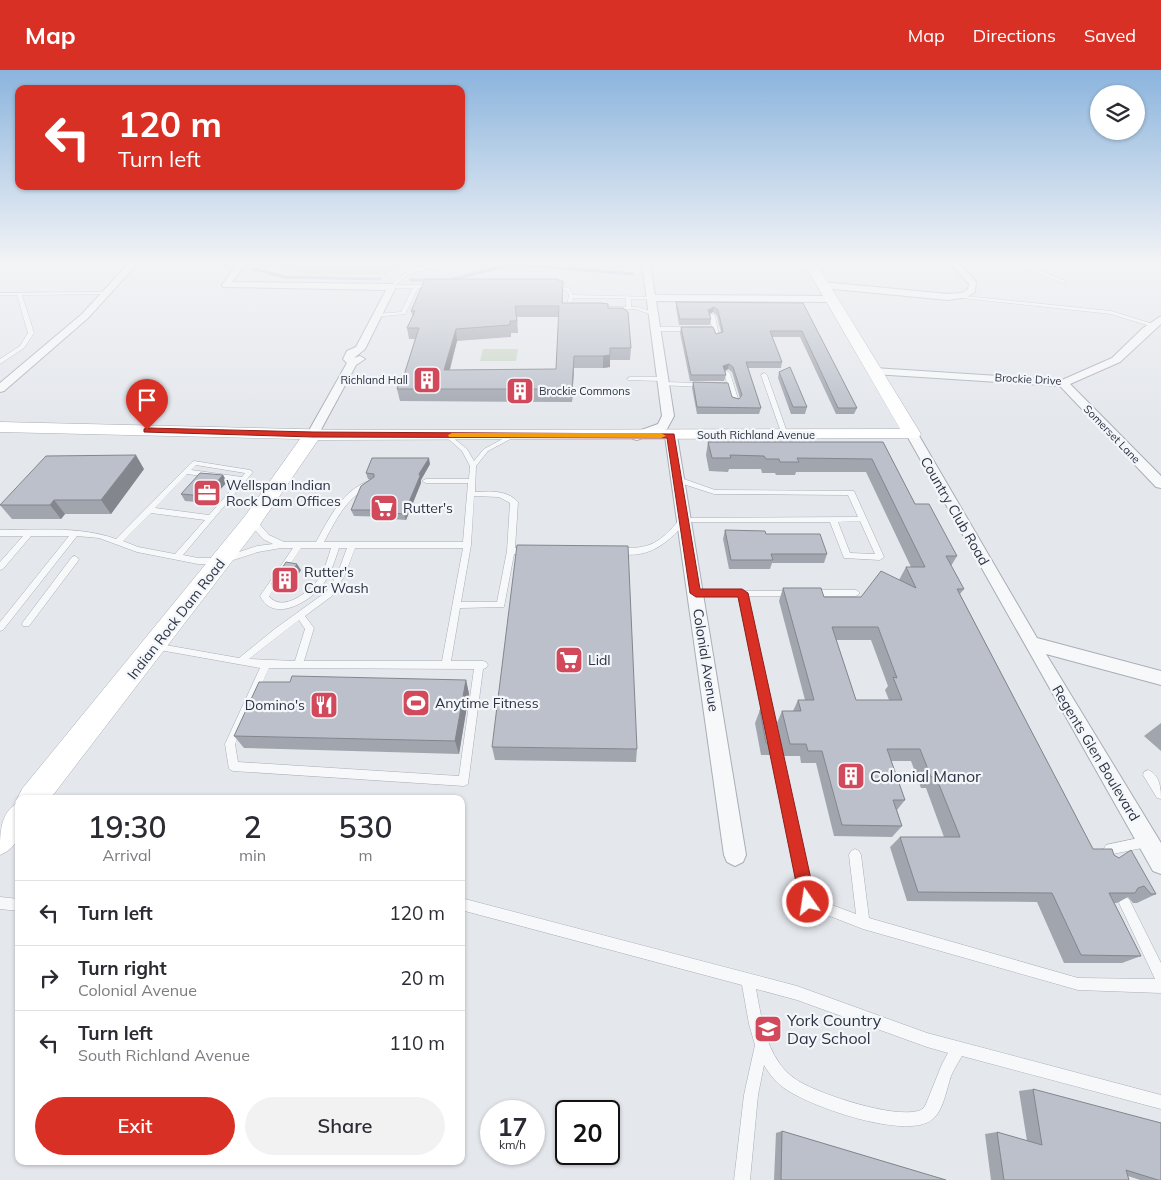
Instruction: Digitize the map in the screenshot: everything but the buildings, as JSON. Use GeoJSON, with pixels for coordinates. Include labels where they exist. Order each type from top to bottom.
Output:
{"type":"FeatureCollection","features":[{"type":"Feature","properties":{"kind":"main road","name":"Country Club Road"},"geometry":{"type":"LineString","coordinates":[[840,315],[912,434]]}},
{"type":"Feature","properties":{"kind":"main road","name":"South Richland Avenue"},"geometry":{"type":"LineString","coordinates":[[0,427],[447,436],[912,434]]}},
{"type":"Feature","properties":{"kind":"main road","name":"Indian Rock Dam Road"},"geometry":{"type":"LineString","coordinates":[[35,795],[252,521],[313,434]]}},
{"type":"Feature","properties":{"kind":"main road"},"geometry":{"type":"LineString","coordinates":[[0,840],[15,821]]}},
{"type":"Feature","properties":{"kind":"street"},"geometry":{"type":"LineString","coordinates":[[0,389],[59,340],[85,315]]}},
{"type":"Feature","properties":{"kind":"street"},"geometry":{"type":"LineString","coordinates":[[637,436],[657,429],[668,419],[652,315]]}},
{"type":"Feature","properties":{"kind":"street"},"geometry":{"type":"LineString","coordinates":[[313,434],[352,363],[360,360],[363,353],[360,349],[377,316]]}},
{"type":"Feature","properties":{"kind":"street","name":"Brockie Drive"},"geometry":{"type":"LineString","coordinates":[[874,371],[1063,383],[1116,360],[1157,322]]}},
{"type":"Feature","properties":{"kind":"street","name":"Somerset Lane"},"geometry":{"type":"LineString","coordinates":[[1063,383],[1161,484]]}},
{"type":"Feature","properties":{"kind":"street","name":"Country Club Road"},"geometry":{"type":"LineString","coordinates":[[912,434],[1031,643]]}},
{"type":"Feature","properties":{"kind":"street","name":"Colonial Avenue"},"geometry":{"type":"LineString","coordinates":[[671,436],[735,855]]}},
{"type":"Feature","properties":{"kind":"street"},"geometry":{"type":"LineString","coordinates":[[1031,643],[1161,678]]}},
{"type":"Feature","properties":{"kind":"street","name":"Regents Glen Boulevard"},"geometry":{"type":"LineString","coordinates":[[1031,643],[1161,863]]}},
{"type":"Feature","properties":{"kind":"lane"},"geometry":{"type":"LineString","coordinates":[[0,362],[22,347],[31,333],[25,315]]}},
{"type":"Feature","properties":{"kind":"lane"},"geometry":{"type":"LineString","coordinates":[[377,316],[387,315]]}},
{"type":"Feature","properties":{"kind":"lane"},"geometry":{"type":"LineString","coordinates":[[1120,315],[1157,322]]}},
{"type":"Feature","properties":{"kind":"lane"},"geometry":{"type":"LineString","coordinates":[[712,316],[718,337]]}},
{"type":"Feature","properties":{"kind":"lane"},"geometry":{"type":"LineString","coordinates":[[654,329],[715,329]]}},
{"type":"Feature","properties":{"kind":"lane"},"geometry":{"type":"LineString","coordinates":[[727,374],[736,402]]}},
{"type":"Feature","properties":{"kind":"lane"},"geometry":{"type":"LineString","coordinates":[[764,375],[785,435]]}},
{"type":"Feature","properties":{"kind":"lane"},"geometry":{"type":"LineString","coordinates":[[630,379],[730,385]]}},
{"type":"Feature","properties":{"kind":"lane"},"geometry":{"type":"LineString","coordinates":[[446,664],[467,545],[470,481],[473,466],[486,450],[514,435]]}},
{"type":"Feature","properties":{"kind":"lane"},"geometry":{"type":"LineString","coordinates":[[447,436],[465,450],[473,466]]}},
{"type":"Feature","properties":{"kind":"lane"},"geometry":{"type":"LineString","coordinates":[[118,542],[194,464],[250,472],[177,557]]}},
{"type":"Feature","properties":{"kind":"lane"},"geometry":{"type":"LineString","coordinates":[[679,480],[714,492],[852,493],[880,557],[848,556],[833,519]]}},
{"type":"Feature","properties":{"kind":"lane"},"geometry":{"type":"LineString","coordinates":[[426,481],[470,481]]}},
{"type":"Feature","properties":{"kind":"lane"},"geometry":{"type":"LineString","coordinates":[[320,544],[340,506],[352,492],[371,482]]}},
{"type":"Feature","properties":{"kind":"lane"},"geometry":{"type":"LineString","coordinates":[[456,605],[501,605],[511,551],[514,502],[511,498],[500,495],[470,494]]}},
{"type":"Feature","properties":{"kind":"lane"},"geometry":{"type":"LineString","coordinates":[[149,510],[210,518]]}},
{"type":"Feature","properties":{"kind":"lane"},"geometry":{"type":"LineString","coordinates":[[605,551],[651,550],[665,541],[684,520],[863,518]]}},
{"type":"Feature","properties":{"kind":"lane"},"geometry":{"type":"LineString","coordinates":[[252,521],[266,537],[281,544]]}},
{"type":"Feature","properties":{"kind":"lane"},"geometry":{"type":"LineString","coordinates":[[0,533],[75,533],[100,536],[137,549],[198,561],[221,561],[257,549],[281,544],[467,545]]}},
{"type":"Feature","properties":{"kind":"lane"},"geometry":{"type":"LineString","coordinates":[[0,567],[29,533]]}},
{"type":"Feature","properties":{"kind":"lane"},"geometry":{"type":"LineString","coordinates":[[0,628],[75,533]]}},
{"type":"Feature","properties":{"kind":"lane"},"geometry":{"type":"LineString","coordinates":[[299,545],[264,596],[273,604],[286,606],[311,593],[320,583],[336,544]]}},
{"type":"Feature","properties":{"kind":"lane"},"geometry":{"type":"LineString","coordinates":[[241,661],[279,630],[329,594],[341,575],[352,545]]}},
{"type":"Feature","properties":{"kind":"lane"},"geometry":{"type":"LineString","coordinates":[[511,551],[537,551]]}},
{"type":"Feature","properties":{"kind":"lane"},"geometry":{"type":"LineString","coordinates":[[26,624],[75,559]]}},
{"type":"Feature","properties":{"kind":"lane"},"geometry":{"type":"LineString","coordinates":[[696,593],[856,593]]}},
{"type":"Feature","properties":{"kind":"lane"},"geometry":{"type":"LineString","coordinates":[[742,593],[808,902],[863,923],[1078,984],[1161,986]]}},
{"type":"Feature","properties":{"kind":"lane"},"geometry":{"type":"LineString","coordinates":[[26,595],[48,596]]}},
{"type":"Feature","properties":{"kind":"lane"},"geometry":{"type":"LineString","coordinates":[[298,664],[310,628],[300,616]]}},
{"type":"Feature","properties":{"kind":"lane"},"geometry":{"type":"LineString","coordinates":[[154,646],[266,664],[481,665],[464,780],[233,766],[230,744],[266,664]]}},
{"type":"Feature","properties":{"kind":"lane"},"geometry":{"type":"LineString","coordinates":[[1148,775],[1161,794]]}},
{"type":"Feature","properties":{"kind":"lane"},"geometry":{"type":"LineString","coordinates":[[1103,860],[1110,849],[1148,842]]}},
{"type":"Feature","properties":{"kind":"lane"},"geometry":{"type":"LineString","coordinates":[[855,854],[863,923]]}},
{"type":"Feature","properties":{"kind":"lane"},"geometry":{"type":"LineString","coordinates":[[0,902],[15,904]]}},
{"type":"Feature","properties":{"kind":"lane"},"geometry":{"type":"LineString","coordinates":[[1125,903],[1161,977]]}},
{"type":"Feature","properties":{"kind":"lane"},"geometry":{"type":"LineString","coordinates":[[465,905],[797,993],[927,1040],[1161,1102]]}},
{"type":"Feature","properties":{"kind":"lane"},"geometry":{"type":"LineString","coordinates":[[748,980],[761,1047],[774,1067],[795,1087],[846,1106],[887,1118],[918,1120],[928,1114],[946,1072],[959,1049]]}},
{"type":"Feature","properties":{"kind":"lane"},"geometry":{"type":"LineString","coordinates":[[742,1180],[750,1095],[761,1047]]}},
{"type":"Feature","properties":{"kind":"green space"},"geometry":{"type":"Polygon","coordinates":[[[483,349],[518,349],[516,361],[480,361],[483,349]]]}},
{"type":"Feature","properties":{"kind":"slow traffic"},"geometry":{"type":"LineString","coordinates":[[452,435],[661,436]]}},
{"type":"Feature","properties":{"kind":"place","name":"Richland Hall"},"geometry":{"type":"Point","coordinates":[427,380]}},
{"type":"Feature","properties":{"kind":"place","name":"Brockie Commons"},"geometry":{"type":"Point","coordinates":[520,391]}},
{"type":"Feature","properties":{"kind":"place","name":"Wellspan Indian Rock Dam Offices"},"geometry":{"type":"Point","coordinates":[207,493]}},
{"type":"Feature","properties":{"kind":"place","name":"Rutter's"},"geometry":{"type":"Point","coordinates":[384,508]}},
{"type":"Feature","properties":{"kind":"place","name":"Rutter's Car Wash"},"geometry":{"type":"Point","coordinates":[285,580]}},
{"type":"Feature","properties":{"kind":"place","name":"Lidl"},"geometry":{"type":"Point","coordinates":[569,660]}},
{"type":"Feature","properties":{"kind":"place","name":"Anytime Fitness"},"geometry":{"type":"Point","coordinates":[416,703]}},
{"type":"Feature","properties":{"kind":"place","name":"Domino's"},"geometry":{"type":"Point","coordinates":[324,705]}},
{"type":"Feature","properties":{"kind":"place","name":"Colonial Manor"},"geometry":{"type":"Point","coordinates":[851,776]}},
{"type":"Feature","properties":{"kind":"place","name":"York Country Day School"},"geometry":{"type":"Point","coordinates":[768,1029]}},
{"type":"Feature","properties":{"kind":"route"},"geometry":{"type":"LineString","coordinates":[[147,430],[447,436],[671,436],[696,593],[742,593],[808,902]]}}]}
